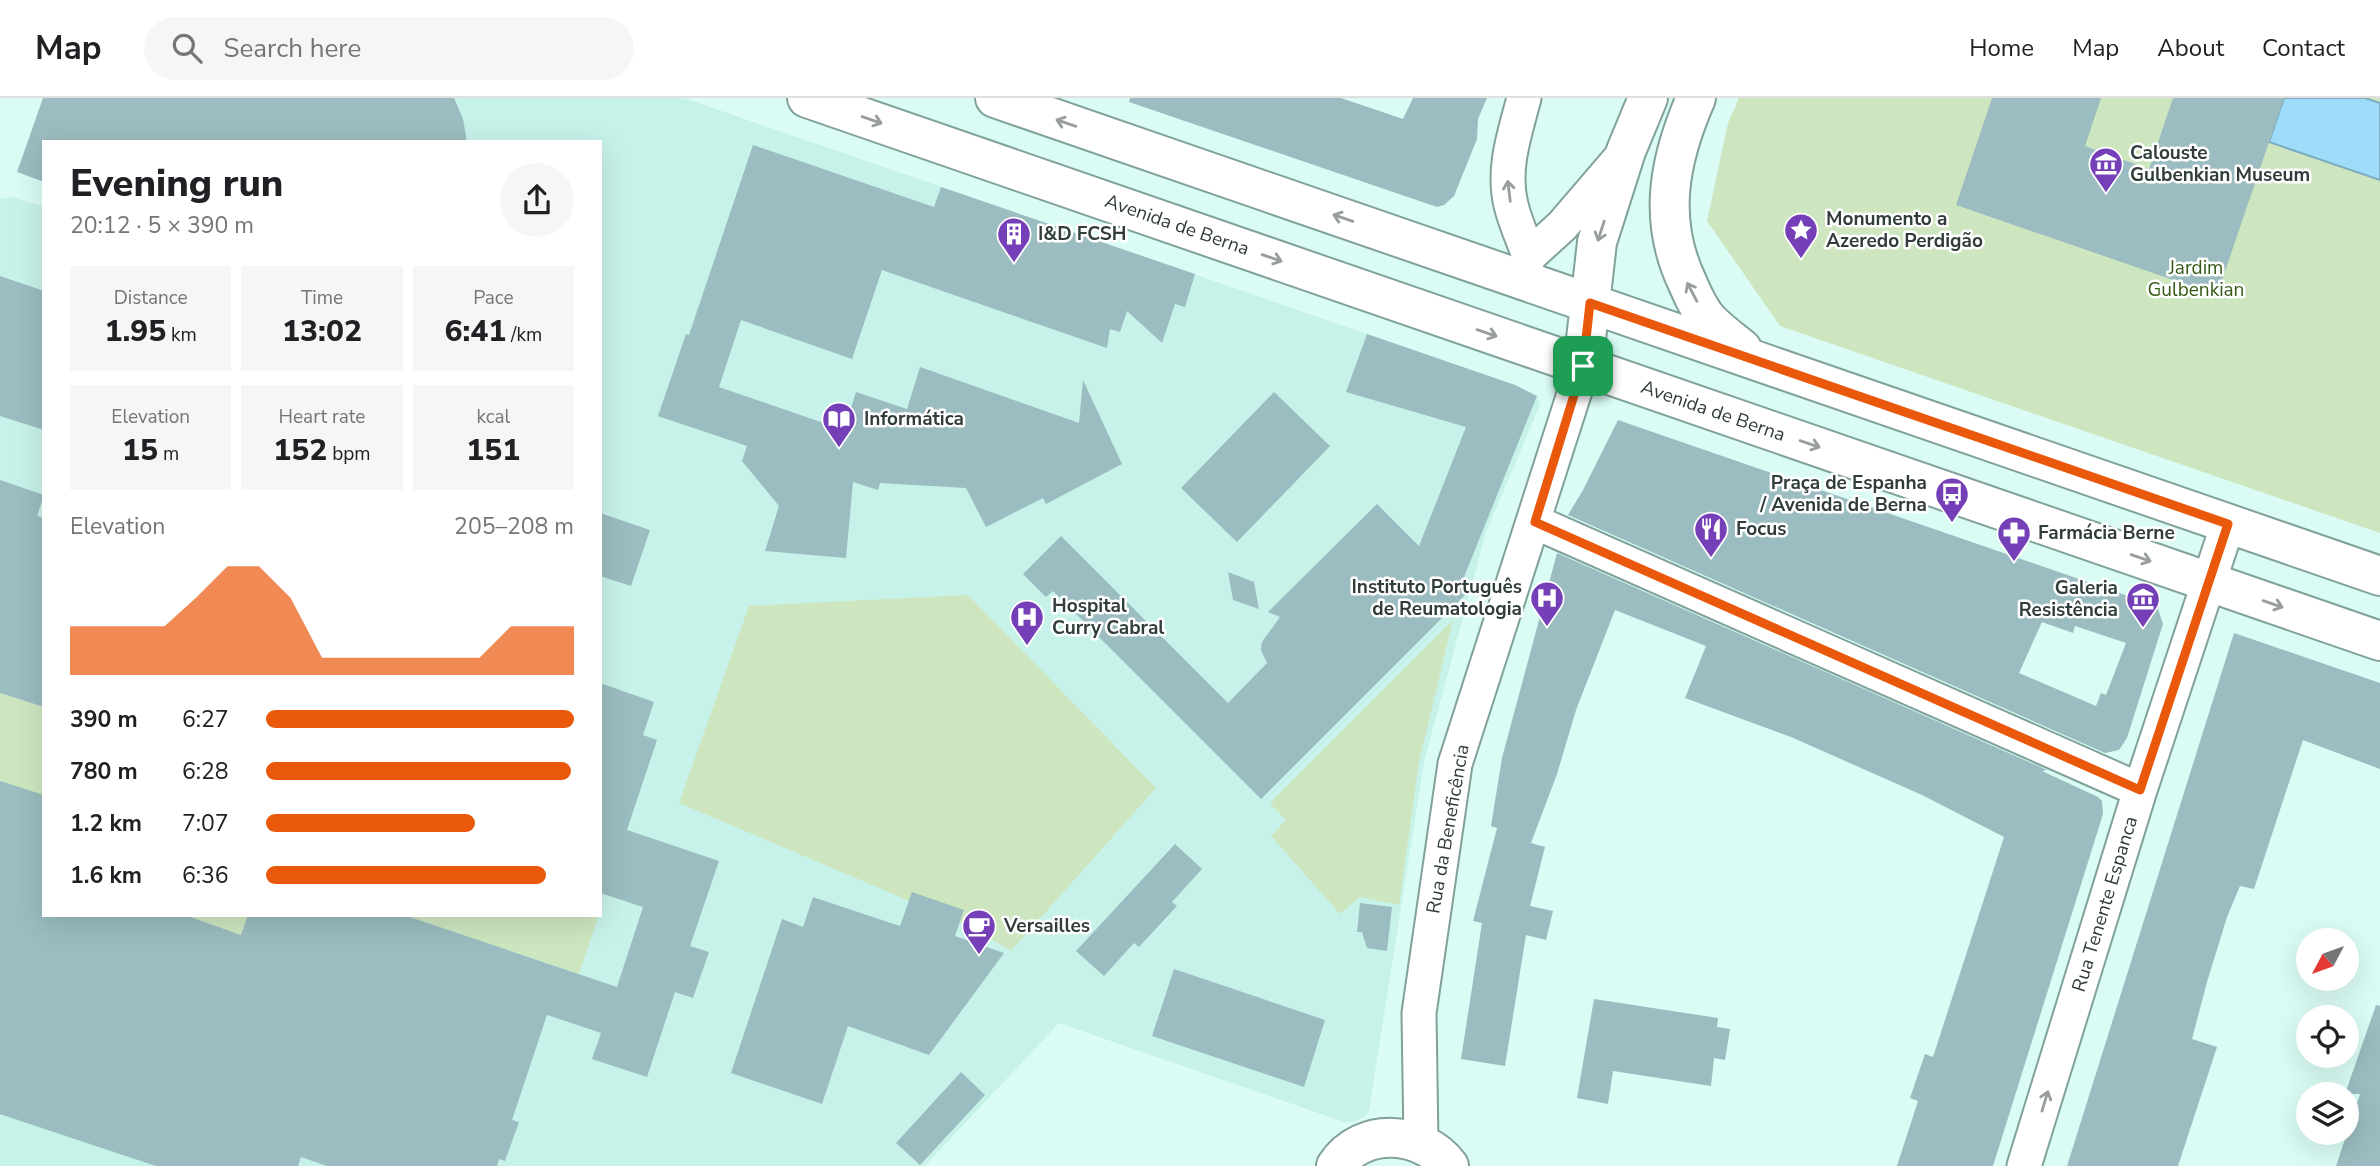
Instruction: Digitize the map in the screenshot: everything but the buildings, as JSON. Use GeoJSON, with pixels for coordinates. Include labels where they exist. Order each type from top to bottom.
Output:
{"type":"FeatureCollection","features":[{"type":"Feature","properties":{"kind":"main road","name":"Avenida de Berna"},"geometry":{"type":"LineString","coordinates":[[807,98],[2380,641]]}},
{"type":"Feature","properties":{"kind":"main road"},"geometry":{"type":"LineString","coordinates":[[995,98],[1526,268],[1590,303],[2380,576]]}},
{"type":"Feature","properties":{"kind":"main road"},"geometry":{"type":"LineString","coordinates":[[1583,366],[1597,242],[1626,151],[1648,98]]}},
{"type":"Feature","properties":{"kind":"main road"},"geometry":{"type":"LineString","coordinates":[[1696,98],[1683,129],[1670,180],[1671,225],[1676,253],[1691,291],[1708,320],[1754,360]]}},
{"type":"Feature","properties":{"kind":"main road"},"geometry":{"type":"LineString","coordinates":[[1336,1166],[1351,1151],[1373,1140],[1397,1137],[1435,1154]]}},
{"type":"Feature","properties":{"kind":"street"},"geometry":{"type":"LineString","coordinates":[[1524,98],[1508,159],[1508,178],[1511,204],[1526,268]]}},
{"type":"Feature","properties":{"kind":"street"},"geometry":{"type":"LineString","coordinates":[[1526,268],[1626,151]]}},
{"type":"Feature","properties":{"kind":"street","name":"Rua da Beneficência"},"geometry":{"type":"LineString","coordinates":[[1435,1154],[1419,1013],[1455,764],[1583,366]]}},
{"type":"Feature","properties":{"kind":"street"},"geometry":{"type":"LineString","coordinates":[[1535,522],[2140,790]]}},
{"type":"Feature","properties":{"kind":"street","name":"Rua Tenente Espanca"},"geometry":{"type":"LineString","coordinates":[[2025,1166],[2140,790],[2228,524]]}},
{"type":"Feature","properties":{"kind":"shaded area","name":"Hospital Curry Cabral"},"geometry":{"type":"Polygon","coordinates":[[[197,98],[684,98],[1515,385],[1537,396],[1540,405],[1486,532],[1424,762],[1366,1116],[1355,1122],[1344,1122],[1059,1023],[925,1166],[0,1166],[0,199],[12,197],[42,206],[42,917],[602,917],[602,140],[194,140],[197,98]]]}},
{"type":"Feature","properties":{"kind":"green space","name":"Jardim Gulbenkian"},"geometry":{"type":"Polygon","coordinates":[[[1739,98],[2380,98],[2380,533],[1780,326],[1707,221],[1728,123],[1739,98]]]}},
{"type":"Feature","properties":{"kind":"green space"},"geometry":{"type":"Polygon","coordinates":[[[968,595],[1156,788],[1011,951],[971,927],[679,803],[749,606],[968,595]]]}},
{"type":"Feature","properties":{"kind":"green space"},"geometry":{"type":"Polygon","coordinates":[[[1453,620],[1419,762],[1399,905],[1360,897],[1340,914],[1271,836],[1286,820],[1270,803],[1453,620]]]}},
{"type":"Feature","properties":{"kind":"green space"},"geometry":{"type":"Polygon","coordinates":[[[0,693],[42,706],[42,794],[0,781],[0,693]]]}},
{"type":"Feature","properties":{"kind":"green space"},"geometry":{"type":"Polygon","coordinates":[[[191,917],[247,917],[241,935],[191,917]]]}},
{"type":"Feature","properties":{"kind":"green space"},"geometry":{"type":"Polygon","coordinates":[[[410,917],[598,917],[579,974],[410,917]]]}},
{"type":"Feature","properties":{"kind":"water"},"geometry":{"type":"Polygon","coordinates":[[[2284,98],[2365,98],[2380,103],[2380,180],[2269,142],[2284,98]]]}},
{"type":"Feature","properties":{"kind":"place","name":"Calouste Gulbenkian Museum"},"geometry":{"type":"Point","coordinates":[2106,194]}},
{"type":"Feature","properties":{"kind":"place","name":"Monumento a Azeredo Perdigão"},"geometry":{"type":"Point","coordinates":[1801,260]}},
{"type":"Feature","properties":{"kind":"place","name":"I&D FCSH"},"geometry":{"type":"Point","coordinates":[1014,264]}},
{"type":"Feature","properties":{"kind":"place","name":"Informática"},"geometry":{"type":"Point","coordinates":[839,449]}},
{"type":"Feature","properties":{"kind":"place","name":"Praça de Espanha / Avenida de Berna"},"geometry":{"type":"Point","coordinates":[1952,524]}},
{"type":"Feature","properties":{"kind":"place","name":"Focus"},"geometry":{"type":"Point","coordinates":[1711,559]}},
{"type":"Feature","properties":{"kind":"place","name":"Farmácia Berne"},"geometry":{"type":"Point","coordinates":[2014,563]}},
{"type":"Feature","properties":{"kind":"place","name":"Instituto Português de Reumatologia"},"geometry":{"type":"Point","coordinates":[1547,628]}},
{"type":"Feature","properties":{"kind":"place","name":"Galeria Resistência"},"geometry":{"type":"Point","coordinates":[2143,629]}},
{"type":"Feature","properties":{"kind":"place","name":"Hospital Curry Cabral"},"geometry":{"type":"Point","coordinates":[1027,647]}},
{"type":"Feature","properties":{"kind":"place","name":"Versailles"},"geometry":{"type":"Point","coordinates":[979,956]}},
{"type":"Feature","properties":{"kind":"route"},"geometry":{"type":"LineString","coordinates":[[1590,303],[2228,524],[2140,790],[1535,522],[1583,366],[1590,303]]}}]}
